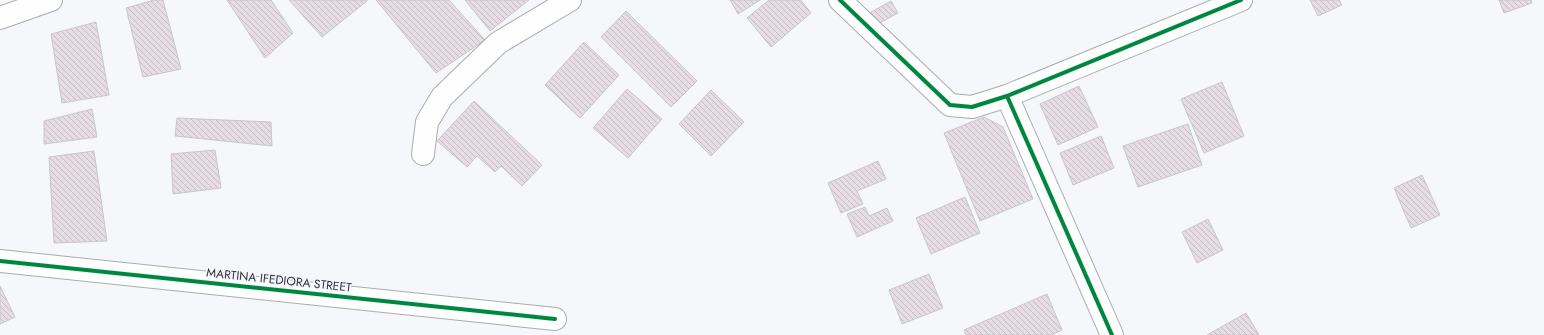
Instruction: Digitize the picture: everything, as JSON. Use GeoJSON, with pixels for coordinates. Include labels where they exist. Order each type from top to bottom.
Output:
{"type":"FeatureCollection","features":[{"type":"Feature","properties":{"kind":"street"},"geometry":{"type":"LineString","coordinates":[[0,18],[51,0]]}},
{"type":"Feature","properties":{"kind":"street"},"geometry":{"type":"LineString","coordinates":[[423,154],[427,122],[442,96],[498,43],[570,0]]}},
{"type":"Feature","properties":{"kind":"street"},"geometry":{"type":"LineString","coordinates":[[840,0],[950,105],[972,108],[1007,96],[1241,0]]}},
{"type":"Feature","properties":{"kind":"street"},"geometry":{"type":"LineString","coordinates":[[1007,96],[1112,335]]}},
{"type":"Feature","properties":{"kind":"street","name":"MARTINA IFEDIORA STREET"},"geometry":{"type":"LineString","coordinates":[[0,262],[555,319]]}},
{"type":"Feature","properties":{"kind":"building"},"geometry":{"type":"Polygon","coordinates":[[[154,0],[163,0],[181,69],[143,77],[126,8],[154,0]]]}},
{"type":"Feature","properties":{"kind":"building"},"geometry":{"type":"Polygon","coordinates":[[[227,0],[271,0],[293,33],[265,58],[227,0]]]}},
{"type":"Feature","properties":{"kind":"building"},"geometry":{"type":"Polygon","coordinates":[[[289,0],[367,0],[367,1],[322,37],[289,0]]]}},
{"type":"Feature","properties":{"kind":"building"},"geometry":{"type":"Polygon","coordinates":[[[376,0],[449,0],[485,40],[436,73],[376,0]]]}},
{"type":"Feature","properties":{"kind":"building"},"geometry":{"type":"Polygon","coordinates":[[[465,0],[529,0],[490,31],[465,0]]]}},
{"type":"Feature","properties":{"kind":"building"},"geometry":{"type":"Polygon","coordinates":[[[730,0],[760,0],[738,14],[730,0]]]}},
{"type":"Feature","properties":{"kind":"building"},"geometry":{"type":"Polygon","coordinates":[[[769,0],[801,0],[811,13],[771,47],[747,18],[769,0]]]}},
{"type":"Feature","properties":{"kind":"building"},"geometry":{"type":"Polygon","coordinates":[[[1310,0],[1339,0],[1342,5],[1318,16],[1310,0]]]}},
{"type":"Feature","properties":{"kind":"building"},"geometry":{"type":"Polygon","coordinates":[[[1499,0],[1531,0],[1532,3],[1504,13],[1499,0]]]}},
{"type":"Feature","properties":{"kind":"building"},"geometry":{"type":"Polygon","coordinates":[[[891,1],[898,13],[878,24],[871,12],[891,1]]]}},
{"type":"Feature","properties":{"kind":"building"},"geometry":{"type":"Polygon","coordinates":[[[626,11],[697,81],[671,107],[601,37],[626,11]]]}},
{"type":"Feature","properties":{"kind":"building"},"geometry":{"type":"Polygon","coordinates":[[[96,22],[109,95],[62,103],[51,34],[96,22]]]}},
{"type":"Feature","properties":{"kind":"building"},"geometry":{"type":"Polygon","coordinates":[[[584,42],[619,75],[580,118],[545,85],[584,42]]]}},
{"type":"Feature","properties":{"kind":"building"},"geometry":{"type":"Polygon","coordinates":[[[1222,82],[1244,136],[1204,153],[1181,99],[1222,82]]]}},
{"type":"Feature","properties":{"kind":"building"},"geometry":{"type":"Polygon","coordinates":[[[1079,86],[1098,127],[1058,145],[1040,104],[1079,86]]]}},
{"type":"Feature","properties":{"kind":"building"},"geometry":{"type":"Polygon","coordinates":[[[627,89],[662,119],[628,158],[593,128],[627,89]]]}},
{"type":"Feature","properties":{"kind":"building"},"geometry":{"type":"Polygon","coordinates":[[[711,90],[744,122],[711,156],[679,124],[711,90]]]}},
{"type":"Feature","properties":{"kind":"building"},"geometry":{"type":"Polygon","coordinates":[[[474,101],[542,165],[522,186],[501,166],[495,172],[477,156],[467,167],[437,141],[474,101]]]}},
{"type":"Feature","properties":{"kind":"building"},"geometry":{"type":"Polygon","coordinates":[[[92,109],[97,137],[44,144],[44,121],[92,109]]]}},
{"type":"Feature","properties":{"kind":"building"},"geometry":{"type":"Polygon","coordinates":[[[984,117],[1003,127],[1033,199],[980,221],[944,133],[984,117]]]}},
{"type":"Feature","properties":{"kind":"building"},"geometry":{"type":"Polygon","coordinates":[[[177,118],[271,122],[272,146],[175,136],[177,118]]]}},
{"type":"Feature","properties":{"kind":"building"},"geometry":{"type":"Polygon","coordinates":[[[1188,124],[1202,165],[1138,187],[1123,146],[1188,124]]]}},
{"type":"Feature","properties":{"kind":"building"},"geometry":{"type":"Polygon","coordinates":[[[1101,136],[1114,168],[1073,185],[1060,153],[1101,136]]]}},
{"type":"Feature","properties":{"kind":"building"},"geometry":{"type":"Polygon","coordinates":[[[215,150],[221,188],[173,194],[171,154],[215,150]]]}},
{"type":"Feature","properties":{"kind":"building"},"geometry":{"type":"Polygon","coordinates":[[[94,151],[107,241],[54,243],[49,157],[94,151]]]}},
{"type":"Feature","properties":{"kind":"building"},"geometry":{"type":"Polygon","coordinates":[[[878,161],[886,179],[857,191],[863,204],[841,213],[828,183],[878,161]]]}},
{"type":"Feature","properties":{"kind":"building"},"geometry":{"type":"Polygon","coordinates":[[[1422,175],[1440,215],[1411,228],[1394,188],[1422,175]]]}},
{"type":"Feature","properties":{"kind":"building"},"geometry":{"type":"Polygon","coordinates":[[[965,197],[980,233],[931,254],[916,218],[965,197]]]}},
{"type":"Feature","properties":{"kind":"building"},"geometry":{"type":"Polygon","coordinates":[[[865,207],[869,216],[887,208],[893,221],[857,237],[847,214],[865,207]]]}},
{"type":"Feature","properties":{"kind":"building"},"geometry":{"type":"Polygon","coordinates":[[[1208,219],[1223,250],[1197,263],[1182,232],[1208,219]]]}},
{"type":"Feature","properties":{"kind":"building"},"geometry":{"type":"Polygon","coordinates":[[[929,274],[943,308],[902,324],[889,290],[929,274]]]}},
{"type":"Feature","properties":{"kind":"building"},"geometry":{"type":"Polygon","coordinates":[[[0,286],[15,317],[0,324],[0,286]]]}},
{"type":"Feature","properties":{"kind":"building"},"geometry":{"type":"Polygon","coordinates":[[[1047,294],[1062,330],[1051,335],[966,335],[964,330],[1047,294]]]}},
{"type":"Feature","properties":{"kind":"building"},"geometry":{"type":"Polygon","coordinates":[[[1246,313],[1259,335],[1207,335],[1246,313]]]}},
{"type":"Feature","properties":{"kind":"cycle path"},"geometry":{"type":"LineString","coordinates":[[840,0],[950,105],[972,107],[1007,96],[1241,0]]}},
{"type":"Feature","properties":{"kind":"cycle path"},"geometry":{"type":"LineString","coordinates":[[1007,96],[1112,335]]}},
{"type":"Feature","properties":{"kind":"cycle path"},"geometry":{"type":"LineString","coordinates":[[0,261],[555,319]]}}]}
